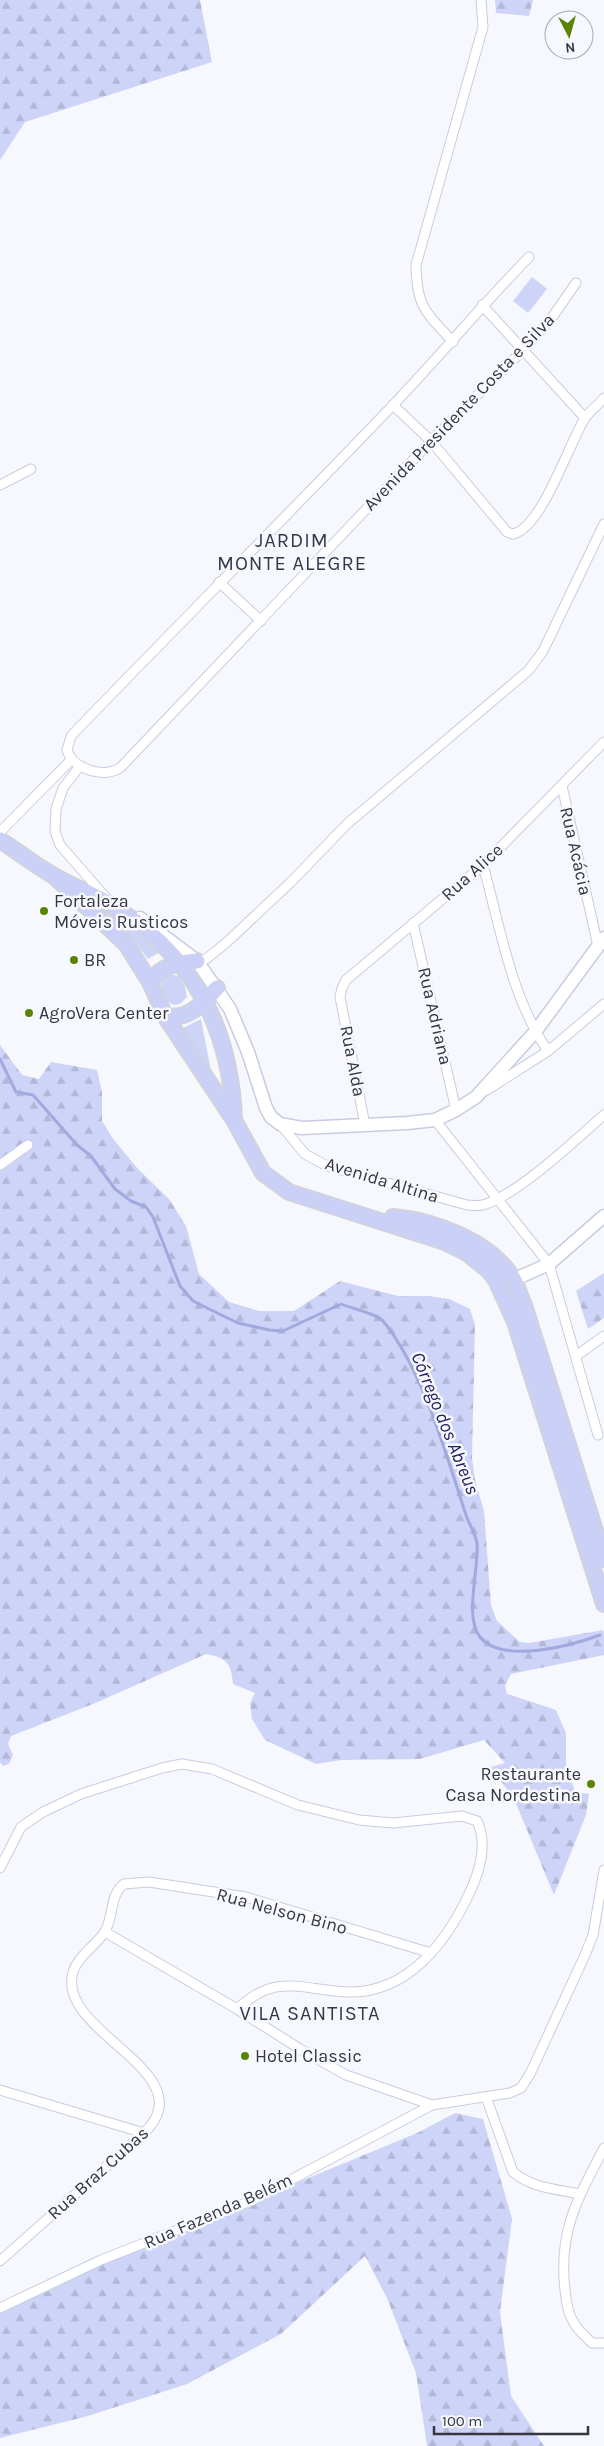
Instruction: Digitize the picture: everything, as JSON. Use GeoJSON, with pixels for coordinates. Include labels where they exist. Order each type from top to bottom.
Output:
{"type":"FeatureCollection","features":[{"type":"Feature","properties":{"kind":"main road"},"geometry":{"type":"LineString","coordinates":[[0,840],[54,875],[116,908],[167,948],[180,962],[196,982],[218,1028],[234,1120]]}},
{"type":"Feature","properties":{"kind":"main road"},"geometry":{"type":"LineString","coordinates":[[54,875],[126,944],[150,982],[165,1016],[234,1120],[263,1172],[280,1187],[322,1204],[360,1213],[459,1248],[479,1262],[496,1280],[515,1322],[604,1604]]}},
{"type":"Feature","properties":{"kind":"main road"},"geometry":{"type":"LineString","coordinates":[[150,982],[162,969],[180,962],[197,961]]}},
{"type":"Feature","properties":{"kind":"main road"},"geometry":{"type":"LineString","coordinates":[[165,1016],[183,1016],[195,1010],[217,988]]}},
{"type":"Feature","properties":{"kind":"main road"},"geometry":{"type":"LineString","coordinates":[[360,1213],[398,1217],[463,1236],[482,1246],[498,1260],[513,1280],[524,1305],[604,1559]]}},
{"type":"Feature","properties":{"kind":"street"},"geometry":{"type":"LineString","coordinates":[[453,342],[424,310],[416,292],[416,265],[483,27],[481,0]]}},
{"type":"Feature","properties":{"kind":"street"},"geometry":{"type":"LineString","coordinates":[[0,832],[72,760],[67,750],[71,736],[393,405],[453,342],[482,305],[529,257]]}},
{"type":"Feature","properties":{"kind":"street","name":"Avenida Presidente Costa e Silva"},"geometry":{"type":"LineString","coordinates":[[72,760],[80,766],[103,774],[114,772],[121,767],[431,441],[524,350],[551,319],[576,283]]}},
{"type":"Feature","properties":{"kind":"street"},"geometry":{"type":"LineString","coordinates":[[482,305],[586,418]]}},
{"type":"Feature","properties":{"kind":"street"},"geometry":{"type":"LineString","coordinates":[[393,405],[431,441],[507,532],[513,534],[524,529],[542,506],[586,418],[604,398]]}},
{"type":"Feature","properties":{"kind":"street"},"geometry":{"type":"LineString","coordinates":[[0,484],[30,469]]}},
{"type":"Feature","properties":{"kind":"street"},"geometry":{"type":"LineString","coordinates":[[197,961],[206,958],[226,942],[291,882],[347,824],[529,670],[543,651],[604,524]]}},
{"type":"Feature","properties":{"kind":"street"},"geometry":{"type":"LineString","coordinates":[[219,582],[261,621]]}},
{"type":"Feature","properties":{"kind":"street","name":"Rua Alice"},"geometry":{"type":"LineString","coordinates":[[340,997],[346,980],[483,865],[604,742]]}},
{"type":"Feature","properties":{"kind":"street"},"geometry":{"type":"LineString","coordinates":[[80,766],[63,788],[56,808],[55,831],[60,845],[116,908],[143,919],[197,961],[217,988],[237,1022],[266,1108],[271,1117],[280,1124],[302,1128],[435,1120],[456,1110],[548,1051],[604,1004]]}},
{"type":"Feature","properties":{"kind":"street","name":"Rua Acácia"},"geometry":{"type":"LineString","coordinates":[[562,786],[601,942]]}},
{"type":"Feature","properties":{"kind":"street"},"geometry":{"type":"LineString","coordinates":[[483,865],[513,973],[535,1032],[548,1051]]}},
{"type":"Feature","properties":{"kind":"street","name":"Rua Adriana"},"geometry":{"type":"LineString","coordinates":[[413,923],[456,1110]]}},
{"type":"Feature","properties":{"kind":"street"},"geometry":{"type":"LineString","coordinates":[[476,1097],[535,1032],[601,942]]}},
{"type":"Feature","properties":{"kind":"street","name":"Rua Alda"},"geometry":{"type":"LineString","coordinates":[[340,997],[365,1125]]}},
{"type":"Feature","properties":{"kind":"street"},"geometry":{"type":"LineString","coordinates":[[499,1199],[542,1168],[604,1115]]}},
{"type":"Feature","properties":{"kind":"street"},"geometry":{"type":"LineString","coordinates":[[435,1120],[549,1264],[598,1435]]}},
{"type":"Feature","properties":{"kind":"street","name":"Avenida Altina"},"geometry":{"type":"LineString","coordinates":[[280,1124],[304,1154],[327,1166],[467,1205],[481,1206],[499,1199]]}},
{"type":"Feature","properties":{"kind":"street"},"geometry":{"type":"LineString","coordinates":[[0,1165],[28,1145]]}},
{"type":"Feature","properties":{"kind":"street"},"geometry":{"type":"LineString","coordinates":[[513,1280],[549,1264],[604,1216]]}},
{"type":"Feature","properties":{"kind":"street"},"geometry":{"type":"LineString","coordinates":[[576,1356],[604,1336]]}},
{"type":"Feature","properties":{"kind":"street"},"geometry":{"type":"LineString","coordinates":[[0,1868],[21,1827],[43,1812],[81,1794],[162,1768],[182,1764],[212,1769],[298,1805],[358,1820],[393,1823],[447,1816],[472,1818],[477,1821],[483,1840],[482,1858],[474,1884],[462,1909],[431,1953],[414,1971],[393,1983],[369,1990],[349,1992],[283,1985],[267,1988],[251,1996],[237,2009]]}},
{"type":"Feature","properties":{"kind":"street"},"geometry":{"type":"LineString","coordinates":[[105,1932],[237,2009],[300,2050],[346,2075],[432,2105],[510,2093],[522,2088],[540,2055],[593,1935],[604,1870]]}},
{"type":"Feature","properties":{"kind":"street","name":"Rua Nelson Bino"},"geometry":{"type":"LineString","coordinates":[[105,1932],[120,1888],[124,1884],[149,1882],[246,1897],[431,1953]]}},
{"type":"Feature","properties":{"kind":"street","name":"Rua Braz Cubas"},"geometry":{"type":"LineString","coordinates":[[0,2261],[144,2133],[158,2117],[160,2108],[156,2089],[151,2079],[91,2020],[75,1998],[72,1983],[73,1971],[105,1932]]}},
{"type":"Feature","properties":{"kind":"street"},"geometry":{"type":"LineString","coordinates":[[0,2090],[144,2133]]}},
{"type":"Feature","properties":{"kind":"street"},"geometry":{"type":"LineString","coordinates":[[486,2097],[513,2172],[522,2179],[537,2186],[580,2194]]}},
{"type":"Feature","properties":{"kind":"street","name":"Rua Fazenda Belém"},"geometry":{"type":"LineString","coordinates":[[0,2308],[101,2260],[253,2200],[432,2105]]}},
{"type":"Feature","properties":{"kind":"street"},"geometry":{"type":"LineString","coordinates":[[604,2148],[568,2222],[564,2252],[566,2303],[574,2323],[592,2343],[604,2343]]}},
{"type":"Feature","properties":{"kind":"green space"},"geometry":{"type":"Polygon","coordinates":[[[0,0],[200,0],[212,62],[25,122],[0,160],[0,0]]]}},
{"type":"Feature","properties":{"kind":"green space"},"geometry":{"type":"Polygon","coordinates":[[[495,0],[533,0],[529,16],[496,13],[495,0]]]}},
{"type":"Feature","properties":{"kind":"green space"},"geometry":{"type":"Polygon","coordinates":[[[532,277],[547,289],[528,313],[513,301],[532,277]]]}},
{"type":"Feature","properties":{"kind":"green space"},"geometry":{"type":"Polygon","coordinates":[[[89,900],[140,934],[160,952],[148,959],[134,941],[89,900]]]}},
{"type":"Feature","properties":{"kind":"green space"},"geometry":{"type":"Polygon","coordinates":[[[168,974],[178,976],[185,987],[187,997],[180,1004],[173,1005],[165,999],[161,983],[168,974]]]}},
{"type":"Feature","properties":{"kind":"green space"},"geometry":{"type":"Polygon","coordinates":[[[201,1019],[212,1076],[181,1029],[201,1019]]]}},
{"type":"Feature","properties":{"kind":"green space"},"geometry":{"type":"Polygon","coordinates":[[[0,1045],[22,1075],[39,1079],[51,1062],[97,1070],[102,1092],[102,1121],[114,1140],[138,1169],[169,1199],[186,1226],[199,1274],[229,1302],[259,1311],[294,1311],[340,1281],[398,1296],[428,1296],[449,1299],[470,1309],[475,1325],[472,1458],[475,1480],[484,1511],[491,1605],[497,1621],[520,1642],[529,1643],[603,1630],[604,1633],[604,1655],[511,1674],[505,1686],[507,1694],[556,1710],[566,1733],[566,1764],[575,1792],[589,1794],[586,1815],[554,1895],[515,1801],[491,1767],[505,1763],[484,1740],[420,1759],[341,1760],[316,1764],[265,1740],[252,1719],[250,1703],[255,1693],[233,1684],[229,1666],[219,1657],[206,1654],[93,1704],[11,1736],[8,1744],[13,1755],[9,1764],[3,1766],[0,1762],[0,1045]]]}},
{"type":"Feature","properties":{"kind":"green space"},"geometry":{"type":"Polygon","coordinates":[[[604,1273],[604,1318],[588,1329],[576,1291],[604,1273]]]}},
{"type":"Feature","properties":{"kind":"green space"},"geometry":{"type":"Polygon","coordinates":[[[455,2113],[483,2119],[512,2219],[500,2312],[511,2396],[544,2446],[427,2446],[416,2373],[387,2298],[365,2256],[281,2334],[187,2384],[88,2416],[0,2438],[0,2314],[108,2261],[417,2133],[455,2113]]]}},
{"type":"Feature","properties":{"kind":"waterway","name":"Córrego dos Abreus"},"geometry":{"type":"LineString","coordinates":[[0,1059],[16,1092],[33,1095],[77,1145],[91,1156],[115,1189],[131,1201],[146,1207],[153,1217],[180,1286],[193,1301],[238,1323],[269,1330],[283,1331],[341,1304],[380,1318],[383,1321],[397,1340],[410,1363],[432,1412],[466,1516],[474,1532],[477,1554],[473,1592],[473,1618],[475,1628],[480,1637],[491,1645],[505,1650],[521,1651],[556,1647],[600,1635]]}},
{"type":"Feature","properties":{"kind":"place","name":"Fortaleza Móveis Rusticos"},"geometry":{"type":"Point","coordinates":[44,911]}},
{"type":"Feature","properties":{"kind":"place","name":"BR"},"geometry":{"type":"Point","coordinates":[74,960]}},
{"type":"Feature","properties":{"kind":"place","name":"AgroVera Center"},"geometry":{"type":"Point","coordinates":[29,1013]}},
{"type":"Feature","properties":{"kind":"place","name":"Restaurante Casa Nordestina"},"geometry":{"type":"Point","coordinates":[591,1784]}},
{"type":"Feature","properties":{"kind":"place","name":"Hotel Classic"},"geometry":{"type":"Point","coordinates":[245,2056]}},
{"type":"Feature","properties":{"kind":"district","name":"JARDIM MONTE ALEGRE"},"geometry":{"type":"Point","coordinates":[292,552]}},
{"type":"Feature","properties":{"kind":"district","name":"VILA SANTISTA"},"geometry":{"type":"Point","coordinates":[310,2013]}}]}
